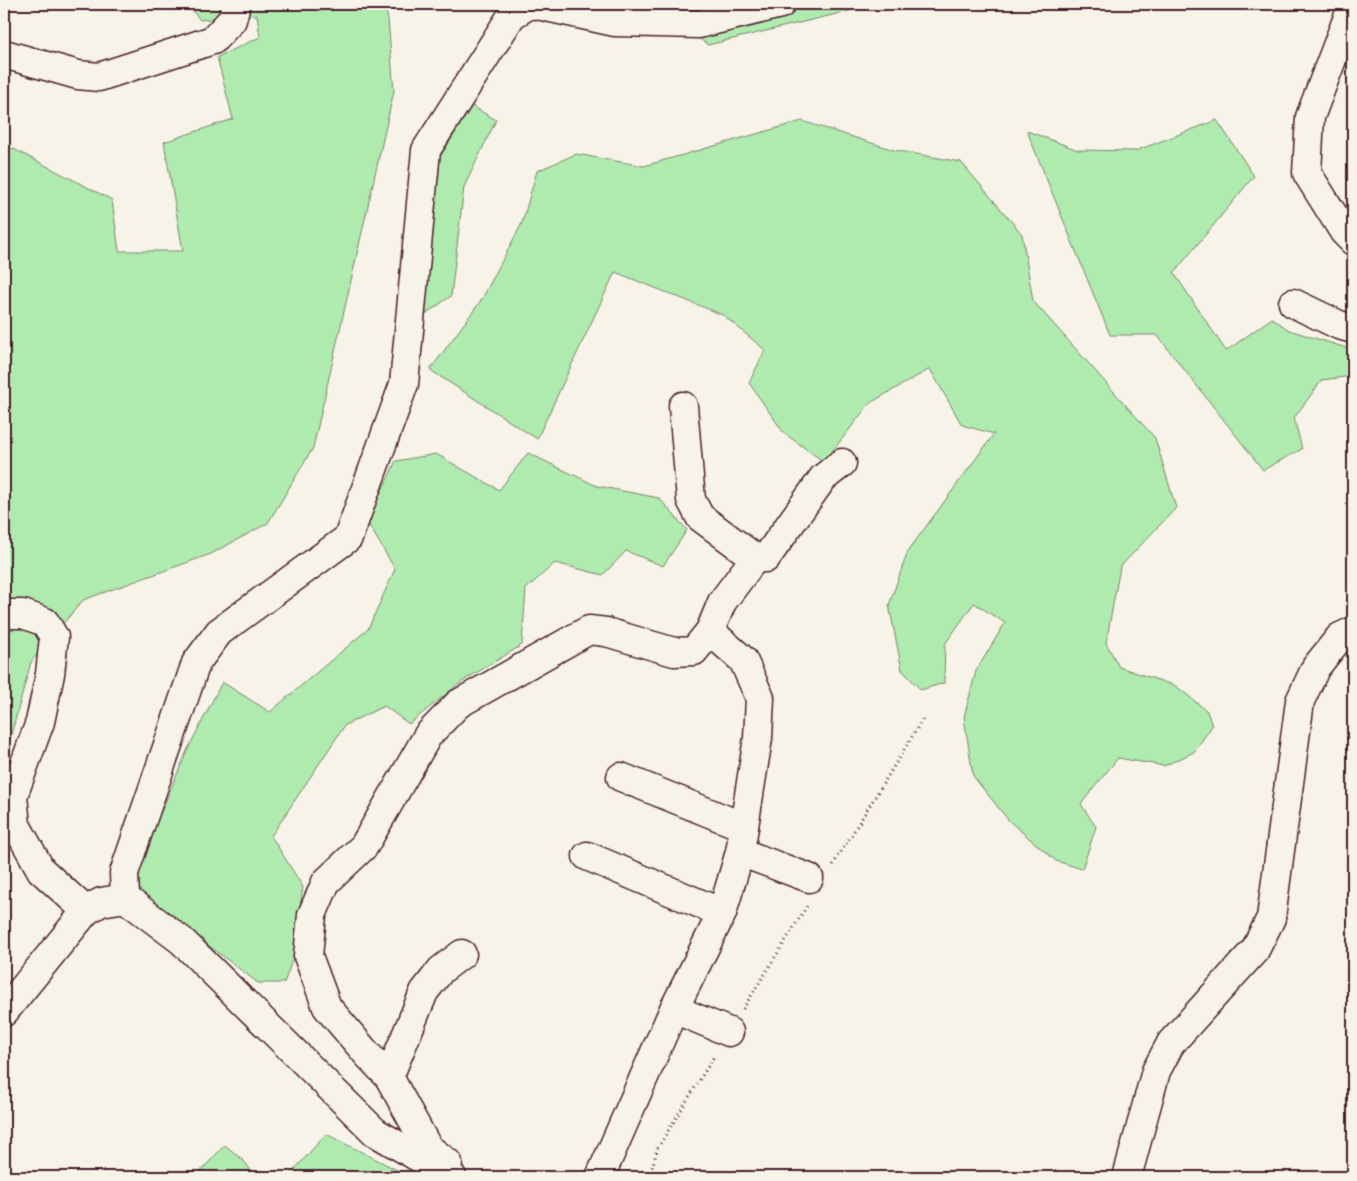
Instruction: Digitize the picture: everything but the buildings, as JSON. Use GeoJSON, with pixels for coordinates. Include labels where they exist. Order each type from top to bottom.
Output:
{"type":"FeatureCollection","features":[{"type":"Feature","properties":{"kind":"street"},"geometry":{"type":"LineString","coordinates":[[4,54],[78,75],[99,78],[213,40],[232,20],[236,4]]}},
{"type":"Feature","properties":{"kind":"street"},"geometry":{"type":"LineString","coordinates":[[125,898],[124,873],[196,663],[219,632],[348,538],[404,384],[426,150],[512,15],[532,4],[616,22],[699,24],[781,4]]}},
{"type":"Feature","properties":{"kind":"street"},"geometry":{"type":"LineString","coordinates":[[1353,4],[1310,117],[1307,173],[1344,232],[1353,241]]}},
{"type":"Feature","properties":{"kind":"street"},"geometry":{"type":"LineString","coordinates":[[1293,303],[1338,325],[1353,329]]}},
{"type":"Feature","properties":{"kind":"street"},"geometry":{"type":"LineString","coordinates":[[684,406],[691,500],[700,517],[755,558],[766,558],[823,478],[842,463]]}},
{"type":"Feature","properties":{"kind":"street"},"geometry":{"type":"LineString","coordinates":[[461,1177],[428,1148],[389,1077],[327,1006],[308,956],[312,915],[326,882],[364,846],[428,735],[458,704],[589,630],[606,632],[674,652],[694,651],[710,631],[722,602],[755,558]]}},
{"type":"Feature","properties":{"kind":"street"},"geometry":{"type":"LineString","coordinates":[[4,614],[23,614],[45,622],[54,637],[50,674],[40,722],[13,796],[16,826],[41,870],[86,911]]}},
{"type":"Feature","properties":{"kind":"street"},"geometry":{"type":"LineString","coordinates":[[1127,1177],[1156,1071],[1171,1042],[1255,950],[1271,918],[1300,701],[1316,666],[1340,637],[1353,630]]}},
{"type":"Feature","properties":{"kind":"street"},"geometry":{"type":"LineString","coordinates":[[600,1177],[674,1010],[722,913],[742,839],[758,738],[760,698],[743,660],[710,631]]}},
{"type":"Feature","properties":{"kind":"street"},"geometry":{"type":"LineString","coordinates":[[621,777],[742,839],[819,875]]}},
{"type":"Feature","properties":{"kind":"street"},"geometry":{"type":"LineString","coordinates":[[587,856],[722,913]]}},
{"type":"Feature","properties":{"kind":"street"},"geometry":{"type":"LineString","coordinates":[[4,1012],[86,911],[101,902],[125,898],[182,941],[375,1132],[452,1177]]}},
{"type":"Feature","properties":{"kind":"street"},"geometry":{"type":"LineString","coordinates":[[389,1077],[424,992],[441,970],[462,954]]}},
{"type":"Feature","properties":{"kind":"street"},"geometry":{"type":"LineString","coordinates":[[674,1010],[729,1032]]}},
{"type":"Feature","properties":{"kind":"path"},"geometry":{"type":"LineString","coordinates":[[819,875],[923,719]]}},
{"type":"Feature","properties":{"kind":"path"},"geometry":{"type":"LineString","coordinates":[[650,1177],[657,1149],[808,905]]}},
{"type":"Feature","properties":{"kind":"green space"},"geometry":{"type":"Polygon","coordinates":[[[187,4],[384,4],[388,19],[394,91],[313,448],[268,523],[211,554],[83,600],[31,662],[4,761],[4,144],[112,200],[119,251],[183,251],[164,142],[233,119],[217,57],[260,37],[257,15],[200,20],[187,4]]]}},
{"type":"Feature","properties":{"kind":"green space"},"geometry":{"type":"Polygon","coordinates":[[[652,4],[856,4],[853,10],[708,45],[652,4]]]}},
{"type":"Feature","properties":{"kind":"green space"},"geometry":{"type":"Polygon","coordinates":[[[472,106],[496,120],[464,187],[451,296],[424,315],[440,157],[472,106]]]}},
{"type":"Feature","properties":{"kind":"green space"},"geometry":{"type":"Polygon","coordinates":[[[1217,120],[1254,176],[1174,273],[1226,351],[1272,318],[1289,330],[1353,350],[1353,376],[1322,380],[1294,418],[1302,449],[1263,470],[1157,335],[1110,335],[1027,131],[1078,150],[1135,151],[1217,120]]]}},
{"type":"Feature","properties":{"kind":"green space"},"geometry":{"type":"Polygon","coordinates":[[[802,121],[894,150],[961,162],[1022,234],[1033,301],[1155,438],[1176,508],[1120,567],[1106,643],[1119,667],[1176,686],[1207,711],[1212,726],[1194,752],[1164,766],[1118,758],[1081,804],[1096,827],[1082,869],[1056,861],[1009,821],[973,776],[964,717],[976,671],[1005,623],[974,603],[945,644],[944,683],[921,690],[902,670],[889,605],[908,551],[994,434],[962,425],[930,369],[870,403],[824,462],[784,433],[749,383],[765,350],[723,315],[615,272],[537,439],[430,370],[482,299],[522,223],[537,171],[576,154],[644,166],[802,121]]]}},
{"type":"Feature","properties":{"kind":"green space"},"geometry":{"type":"Polygon","coordinates":[[[528,453],[597,486],[659,498],[687,530],[663,566],[626,551],[603,575],[555,563],[526,589],[522,645],[460,683],[409,724],[384,706],[345,725],[271,836],[303,887],[293,958],[284,983],[258,983],[138,892],[139,863],[187,751],[222,682],[270,712],[368,629],[395,569],[367,522],[396,461],[436,454],[499,490],[528,453]]]}},
{"type":"Feature","properties":{"kind":"green space"},"geometry":{"type":"Polygon","coordinates":[[[326,1134],[411,1177],[288,1177],[326,1134]]]}},
{"type":"Feature","properties":{"kind":"green space"},"geometry":{"type":"Polygon","coordinates":[[[225,1145],[244,1161],[256,1177],[195,1177],[225,1145]]]}}]}
